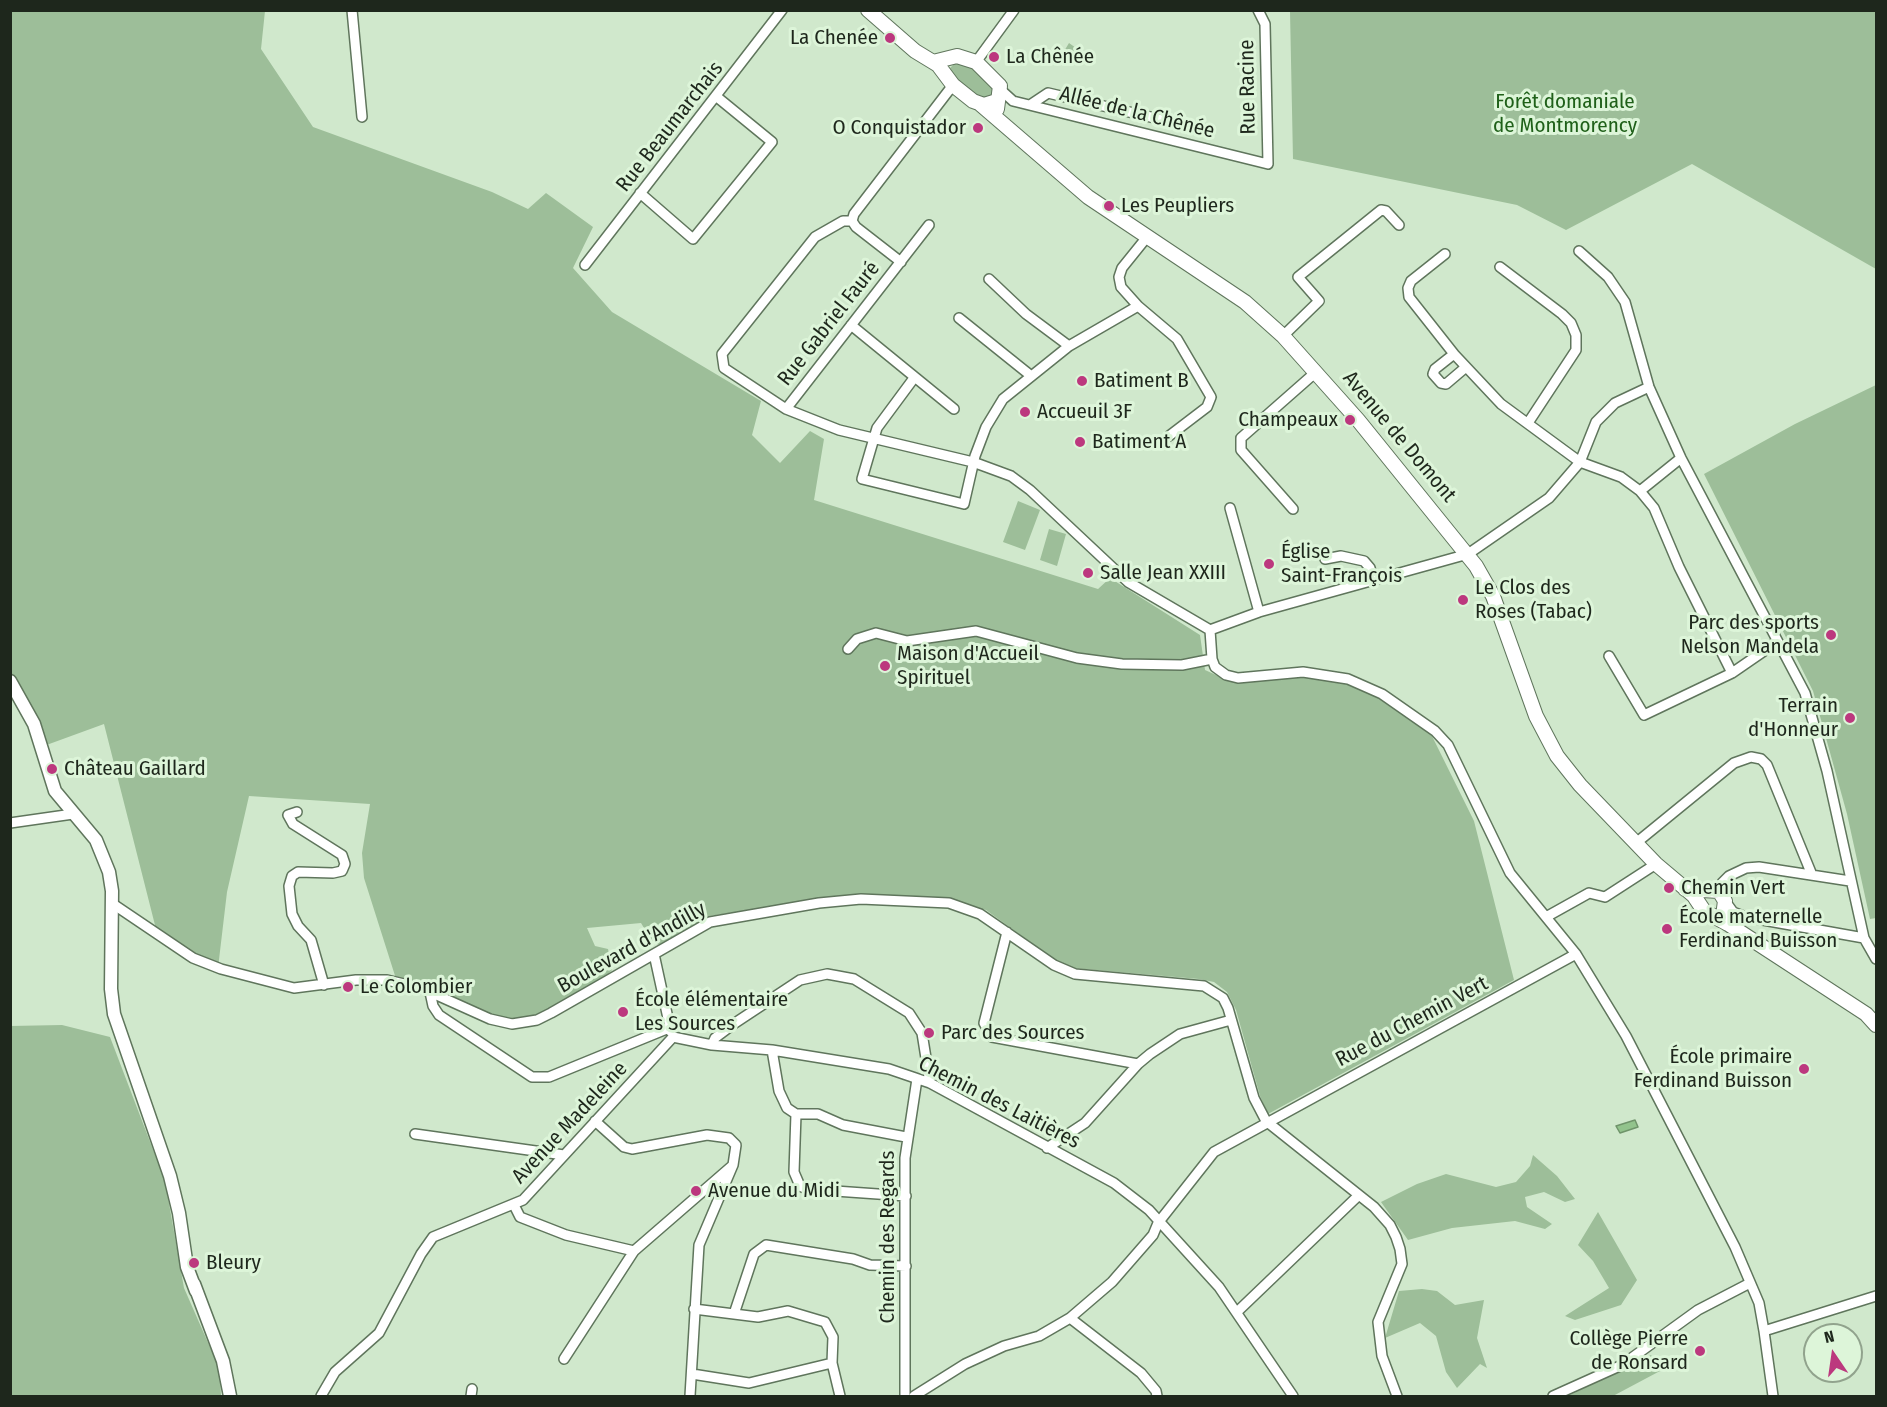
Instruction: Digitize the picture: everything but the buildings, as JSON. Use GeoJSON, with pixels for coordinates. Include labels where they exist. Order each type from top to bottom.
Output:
{"type":"FeatureCollection","features":[{"type":"Feature","properties":{"kind":"main road","name":"Avenue de Domont"},"geometry":{"type":"LineString","coordinates":[[868,10],[915,51],[933,62],[950,80],[1088,196],[1245,302],[1283,336],[1316,372],[1468,554],[1493,596],[1532,708],[1549,742],[1580,785],[1656,864],[1699,903],[1701,893],[1717,897]]}},
{"type":"Feature","properties":{"kind":"main road"},"geometry":{"type":"LineString","coordinates":[[933,62],[963,56],[976,62],[995,78],[1002,98],[999,118],[1003,125]]}},
{"type":"Feature","properties":{"kind":"main road"},"geometry":{"type":"LineString","coordinates":[[950,60],[945,67],[950,80]]}},
{"type":"Feature","properties":{"kind":"main road"},"geometry":{"type":"LineString","coordinates":[[980,104],[989,105],[1002,98]]}},
{"type":"Feature","properties":{"kind":"main road"},"geometry":{"type":"LineString","coordinates":[[1685,889],[1717,897],[1728,924],[1859,1010],[1876,1025]]}},
{"type":"Feature","properties":{"kind":"main road"},"geometry":{"type":"LineString","coordinates":[[1859,1010],[1876,1016],[1876,1025]]}},
{"type":"Feature","properties":{"kind":"street"},"geometry":{"type":"LineString","coordinates":[[352,10],[362,117]]}},
{"type":"Feature","properties":{"kind":"street","name":"Rue Beaumarchais"},"geometry":{"type":"LineString","coordinates":[[585,265],[782,10]]}},
{"type":"Feature","properties":{"kind":"street"},"geometry":{"type":"LineString","coordinates":[[976,62],[1014,10]]}},
{"type":"Feature","properties":{"kind":"street","name":"Rue Racine"},"geometry":{"type":"LineString","coordinates":[[1258,10],[1265,24],[1268,164]]}},
{"type":"Feature","properties":{"kind":"street"},"geometry":{"type":"LineString","coordinates":[[950,80],[854,214],[852,221],[843,221],[815,237],[722,354],[721,360],[724,368],[786,409],[839,430],[973,462],[1011,476],[1030,490],[1128,582],[1210,630]]}},
{"type":"Feature","properties":{"kind":"street"},"geometry":{"type":"LineString","coordinates":[[1030,105],[1048,93],[1206,130]]}},
{"type":"Feature","properties":{"kind":"street"},"geometry":{"type":"LineString","coordinates":[[640,193],[693,239],[772,142],[717,97]]}},
{"type":"Feature","properties":{"kind":"street","name":"Allée de la Chênée"},"geometry":{"type":"LineString","coordinates":[[1002,98],[1268,164]]}},
{"type":"Feature","properties":{"kind":"street"},"geometry":{"type":"LineString","coordinates":[[1283,336],[1319,302],[1298,277],[1381,210],[1386,211],[1399,225]]}},
{"type":"Feature","properties":{"kind":"street","name":"Rue Gabriel Fauré"},"geometry":{"type":"LineString","coordinates":[[852,221],[856,227],[900,262]]}},
{"type":"Feature","properties":{"kind":"street","name":"Rue Gabriel Fauré"},"geometry":{"type":"LineString","coordinates":[[786,409],[929,225]]}},
{"type":"Feature","properties":{"kind":"street"},"geometry":{"type":"LineString","coordinates":[[1147,237],[1122,268],[1119,277],[1121,287],[1138,306],[1177,339],[1211,397],[1207,407],[1169,436]]}},
{"type":"Feature","properties":{"kind":"street"},"geometry":{"type":"LineString","coordinates":[[1580,251],[1608,277],[1625,302],[1649,387],[1681,458],[1805,693],[1827,771],[1864,938],[1876,959]]}},
{"type":"Feature","properties":{"kind":"street"},"geometry":{"type":"LineString","coordinates":[[1445,254],[1411,281],[1408,288],[1409,297],[1454,354],[1501,404],[1580,462],[1621,477],[1640,491],[1654,508],[1679,567],[1732,673]]}},
{"type":"Feature","properties":{"kind":"street"},"geometry":{"type":"LineString","coordinates":[[1500,267],[1562,314],[1571,323],[1576,335],[1576,351],[1528,423]]}},
{"type":"Feature","properties":{"kind":"street"},"geometry":{"type":"LineString","coordinates":[[989,279],[1026,314],[1068,346]]}},
{"type":"Feature","properties":{"kind":"street"},"geometry":{"type":"LineString","coordinates":[[914,378],[872,438],[862,479],[964,504],[973,462],[986,427],[1003,399],[1068,346],[1138,306]]}},
{"type":"Feature","properties":{"kind":"street"},"geometry":{"type":"LineString","coordinates":[[959,318],[1030,375]]}},
{"type":"Feature","properties":{"kind":"street"},"geometry":{"type":"LineString","coordinates":[[851,325],[954,409]]}},
{"type":"Feature","properties":{"kind":"street"},"geometry":{"type":"LineString","coordinates":[[1454,354],[1435,369],[1433,374],[1441,383],[1446,384],[1466,367]]}},
{"type":"Feature","properties":{"kind":"street"},"geometry":{"type":"LineString","coordinates":[[1293,509],[1241,450],[1241,438],[1316,372]]}},
{"type":"Feature","properties":{"kind":"street"},"geometry":{"type":"LineString","coordinates":[[1210,630],[1259,612],[1468,554],[1549,498],[1580,462],[1596,422],[1615,403],[1649,387]]}},
{"type":"Feature","properties":{"kind":"street"},"geometry":{"type":"LineString","coordinates":[[1640,491],[1681,458]]}},
{"type":"Feature","properties":{"kind":"street"},"geometry":{"type":"LineString","coordinates":[[1230,508],[1259,612]]}},
{"type":"Feature","properties":{"kind":"street"},"geometry":{"type":"LineString","coordinates":[[1325,559],[1341,556],[1364,561],[1370,568],[1374,581]]}},
{"type":"Feature","properties":{"kind":"street"},"geometry":{"type":"LineString","coordinates":[[1210,630],[1212,659],[1215,667],[1232,677],[1303,672],[1348,678],[1382,694],[1435,731],[1448,745],[1510,873],[1576,954],[1626,1036],[1709,1195],[1758,1303],[1765,1334],[1773,1396]]}},
{"type":"Feature","properties":{"kind":"street"},"geometry":{"type":"LineString","coordinates":[[848,649],[857,639],[876,633],[907,640],[976,632],[1077,658],[1122,664],[1182,665],[1212,659]]}},
{"type":"Feature","properties":{"kind":"street"},"geometry":{"type":"LineString","coordinates":[[1609,656],[1644,715],[1732,673],[1777,642]]}},
{"type":"Feature","properties":{"kind":"street"},"geometry":{"type":"LineString","coordinates":[[10,681],[34,724],[50,782],[101,850],[109,872],[113,904],[111,989],[114,1014],[170,1176],[180,1219],[187,1267],[219,1350],[227,1376],[228,1396]]}},
{"type":"Feature","properties":{"kind":"street"},"geometry":{"type":"LineString","coordinates":[[1636,843],[1734,763],[1751,757],[1761,759],[1767,765],[1812,875]]}},
{"type":"Feature","properties":{"kind":"street"},"geometry":{"type":"LineString","coordinates":[[297,812],[288,815],[292,824],[342,855],[345,864],[342,871],[333,873],[298,872],[292,876],[289,886],[292,914],[298,926],[311,940],[324,985]]}},
{"type":"Feature","properties":{"kind":"street"},"geometry":{"type":"LineString","coordinates":[[10,823],[72,814]]}},
{"type":"Feature","properties":{"kind":"street"},"geometry":{"type":"LineString","coordinates":[[1545,917],[1589,892],[1605,897],[1656,864]]}},
{"type":"Feature","properties":{"kind":"street"},"geometry":{"type":"LineString","coordinates":[[1850,881],[1759,867],[1746,868],[1729,876],[1717,897],[1733,912],[1746,917],[1864,938]]}},
{"type":"Feature","properties":{"kind":"street","name":"Boulevard d'Andilly"},"geometry":{"type":"LineString","coordinates":[[113,904],[193,958],[221,969],[294,988],[356,980],[387,980],[430,992],[504,1023],[522,1023],[551,1013],[710,922],[861,899],[949,903],[980,914],[1054,965],[1075,974],[1204,986],[1223,998],[1254,1098],[1266,1121],[1359,1195],[1390,1225],[1401,1249],[1401,1264],[1378,1323],[1382,1356],[1397,1396]]}},
{"type":"Feature","properties":{"kind":"street"},"geometry":{"type":"LineString","coordinates":[[1007,932],[984,1023],[992,1037],[1138,1064]]}},
{"type":"Feature","properties":{"kind":"street"},"geometry":{"type":"LineString","coordinates":[[430,992],[433,1006],[439,1015],[532,1077],[549,1077],[671,1033],[654,954]]}},
{"type":"Feature","properties":{"kind":"street","name":"Rue du Chemin Vert"},"geometry":{"type":"LineString","coordinates":[[920,1395],[965,1364],[1004,1346],[1039,1336],[1070,1318],[1112,1282],[1153,1235],[1158,1223],[1214,1152],[1266,1121],[1576,954]]}},
{"type":"Feature","properties":{"kind":"street"},"geometry":{"type":"LineString","coordinates":[[712,1045],[715,1038],[735,1023],[800,980],[827,974],[854,979],[909,1012],[922,1033],[930,1083]]}},
{"type":"Feature","properties":{"kind":"street"},"geometry":{"type":"LineString","coordinates":[[1047,1148],[1085,1123],[1138,1064],[1180,1034],[1231,1020]]}},
{"type":"Feature","properties":{"kind":"street","name":"Chemin des Laitières"},"geometry":{"type":"LineString","coordinates":[[671,1033],[712,1045],[772,1050],[867,1064],[930,1083],[1114,1183],[1149,1210],[1158,1223],[1219,1287],[1238,1311],[1293,1396]]}},
{"type":"Feature","properties":{"kind":"street","name":"Avenue Madeleine"},"geometry":{"type":"LineString","coordinates":[[321,1396],[335,1372],[379,1333],[421,1254],[434,1237],[523,1200],[671,1033]]}},
{"type":"Feature","properties":{"kind":"street"},"geometry":{"type":"LineString","coordinates":[[772,1050],[779,1091],[787,1108],[796,1114],[818,1114],[843,1125],[906,1137]]}},
{"type":"Feature","properties":{"kind":"street"},"geometry":{"type":"LineString","coordinates":[[132,1068],[171,1168],[183,1213],[196,1291]]}},
{"type":"Feature","properties":{"kind":"street","name":"Chemin des Regards"},"geometry":{"type":"LineString","coordinates":[[905,1396],[906,1137],[917,1079]]}},
{"type":"Feature","properties":{"kind":"street"},"geometry":{"type":"LineString","coordinates":[[796,1114],[795,1180],[800,1186],[807,1189],[906,1196]]}},
{"type":"Feature","properties":{"kind":"street"},"geometry":{"type":"LineString","coordinates":[[595,1121],[624,1148],[632,1149],[707,1135],[729,1138],[736,1145],[734,1165],[699,1245],[690,1396]]}},
{"type":"Feature","properties":{"kind":"street"},"geometry":{"type":"LineString","coordinates":[[415,1134],[564,1155]]}},
{"type":"Feature","properties":{"kind":"street"},"geometry":{"type":"LineString","coordinates":[[564,1359],[634,1251],[734,1165]]}},
{"type":"Feature","properties":{"kind":"street"},"geometry":{"type":"LineString","coordinates":[[1238,1311],[1359,1195]]}},
{"type":"Feature","properties":{"kind":"street"},"geometry":{"type":"LineString","coordinates":[[514,1205],[520,1217],[566,1235],[634,1251]]}},
{"type":"Feature","properties":{"kind":"street"},"geometry":{"type":"LineString","coordinates":[[734,1314],[754,1254],[766,1245],[853,1259],[870,1265],[906,1266]]}},
{"type":"Feature","properties":{"kind":"street"},"geometry":{"type":"LineString","coordinates":[[1553,1396],[1622,1365],[1698,1310],[1750,1283]]}},
{"type":"Feature","properties":{"kind":"street"},"geometry":{"type":"LineString","coordinates":[[1765,1334],[1876,1296]]}},
{"type":"Feature","properties":{"kind":"street"},"geometry":{"type":"LineString","coordinates":[[694,1310],[758,1317],[788,1311],[810,1315],[825,1322],[833,1337],[832,1363],[840,1396]]}},
{"type":"Feature","properties":{"kind":"street"},"geometry":{"type":"LineString","coordinates":[[1070,1318],[1141,1372],[1156,1391],[1157,1396]]}},
{"type":"Feature","properties":{"kind":"street"},"geometry":{"type":"LineString","coordinates":[[692,1374],[749,1383],[832,1363]]}},
{"type":"Feature","properties":{"kind":"green space"},"geometry":{"type":"Polygon","coordinates":[[[11,11],[265,11],[261,49],[313,127],[492,192],[528,209],[546,193],[593,227],[573,268],[612,312],[761,401],[752,435],[780,463],[810,431],[824,439],[814,500],[1098,589],[1110,578],[1200,635],[1205,670],[1225,679],[1304,677],[1362,687],[1431,734],[1474,821],[1514,980],[1268,1114],[1260,1096],[1236,1010],[1227,992],[1214,982],[1073,968],[1055,960],[986,910],[948,899],[849,895],[709,916],[660,945],[653,943],[641,923],[587,928],[595,946],[608,949],[612,970],[603,979],[548,1011],[504,1023],[397,982],[364,878],[362,853],[370,804],[249,796],[227,892],[218,968],[157,933],[104,724],[41,747],[11,681],[11,11]]]}},
{"type":"Feature","properties":{"kind":"green space","name":"Forêt domaniale de Montmorency"},"geometry":{"type":"Polygon","coordinates":[[[1290,11],[1876,11],[1876,269],[1692,164],[1566,230],[1517,205],[1293,159],[1290,11]]]}},
{"type":"Feature","properties":{"kind":"green space"},"geometry":{"type":"Polygon","coordinates":[[[1069,43],[1083,53],[1076,62],[1063,53],[1069,43]]]}},
{"type":"Feature","properties":{"kind":"green space"},"geometry":{"type":"Polygon","coordinates":[[[965,62],[991,82],[995,87],[995,95],[984,101],[954,79],[950,68],[955,63],[965,62]]]}},
{"type":"Feature","properties":{"kind":"green space","name":"Parc des sports Nelson Mandela"},"geometry":{"type":"Polygon","coordinates":[[[1876,385],[1876,918],[1870,919],[1847,814],[1813,691],[1704,474],[1795,424],[1876,385]]]}},
{"type":"Feature","properties":{"kind":"green space"},"geometry":{"type":"Polygon","coordinates":[[[1018,501],[1040,510],[1025,550],[1003,542],[1018,501]]]}},
{"type":"Feature","properties":{"kind":"green space"},"geometry":{"type":"Polygon","coordinates":[[[1049,529],[1066,534],[1057,566],[1040,560],[1049,529]]]}},
{"type":"Feature","properties":{"kind":"green space"},"geometry":{"type":"Polygon","coordinates":[[[62,1025],[110,1037],[165,1181],[184,1288],[220,1370],[221,1396],[11,1396],[10,1026],[62,1025]]]}},
{"type":"Feature","properties":{"kind":"green space"},"geometry":{"type":"Polygon","coordinates":[[[1533,1155],[1557,1176],[1575,1199],[1565,1202],[1544,1192],[1525,1197],[1527,1207],[1552,1224],[1545,1229],[1515,1221],[1452,1228],[1408,1240],[1381,1202],[1417,1184],[1446,1174],[1496,1187],[1516,1182],[1530,1166],[1533,1155]]]}},
{"type":"Feature","properties":{"kind":"green space"},"geometry":{"type":"Polygon","coordinates":[[[1598,1212],[1637,1280],[1621,1305],[1575,1320],[1565,1316],[1609,1288],[1593,1261],[1578,1245],[1598,1212]]]}},
{"type":"Feature","properties":{"kind":"green space"},"geometry":{"type":"Polygon","coordinates":[[[1422,1289],[1437,1291],[1455,1305],[1484,1300],[1477,1338],[1487,1368],[1480,1364],[1457,1388],[1446,1372],[1436,1336],[1420,1323],[1385,1338],[1399,1291],[1422,1289]]]}},
{"type":"Feature","properties":{"kind":"green space"},"geometry":{"type":"Polygon","coordinates":[[[1651,1355],[1660,1371],[1613,1396],[1568,1396],[1651,1355]]]}},
{"type":"Feature","properties":{"kind":"shaded area"},"geometry":{"type":"Polygon","coordinates":[[[1635,1120],[1638,1127],[1620,1133],[1616,1126],[1635,1120]]]}},
{"type":"Feature","properties":{"kind":"place","name":"La Chenée"},"geometry":{"type":"Point","coordinates":[890,38]}},
{"type":"Feature","properties":{"kind":"place","name":"La Chênée"},"geometry":{"type":"Point","coordinates":[994,57]}},
{"type":"Feature","properties":{"kind":"place","name":"O Conquistador"},"geometry":{"type":"Point","coordinates":[978,128]}},
{"type":"Feature","properties":{"kind":"place","name":"Les Peupliers"},"geometry":{"type":"Point","coordinates":[1109,206]}},
{"type":"Feature","properties":{"kind":"place","name":"Batiment B"},"geometry":{"type":"Point","coordinates":[1082,381]}},
{"type":"Feature","properties":{"kind":"place","name":"Accueuil 3F"},"geometry":{"type":"Point","coordinates":[1025,412]}},
{"type":"Feature","properties":{"kind":"place","name":"Champeaux"},"geometry":{"type":"Point","coordinates":[1350,420]}},
{"type":"Feature","properties":{"kind":"place","name":"Batiment A"},"geometry":{"type":"Point","coordinates":[1080,442]}},
{"type":"Feature","properties":{"kind":"place","name":"Église Saint-François"},"geometry":{"type":"Point","coordinates":[1269,564]}},
{"type":"Feature","properties":{"kind":"place","name":"Salle Jean XXIII"},"geometry":{"type":"Point","coordinates":[1088,573]}},
{"type":"Feature","properties":{"kind":"place","name":"Le Clos des Roses (Tabac)"},"geometry":{"type":"Point","coordinates":[1463,600]}},
{"type":"Feature","properties":{"kind":"place","name":"Parc des sports Nelson Mandela"},"geometry":{"type":"Point","coordinates":[1831,635]}},
{"type":"Feature","properties":{"kind":"place","name":"Maison d'Accueil Spirituel"},"geometry":{"type":"Point","coordinates":[885,666]}},
{"type":"Feature","properties":{"kind":"place","name":"Terrain d'Honneur"},"geometry":{"type":"Point","coordinates":[1850,718]}},
{"type":"Feature","properties":{"kind":"place","name":"Château Gaillard"},"geometry":{"type":"Point","coordinates":[52,769]}},
{"type":"Feature","properties":{"kind":"place","name":"Chemin Vert"},"geometry":{"type":"Point","coordinates":[1669,888]}},
{"type":"Feature","properties":{"kind":"place","name":"École maternelle Ferdinand Buisson"},"geometry":{"type":"Point","coordinates":[1667,929]}},
{"type":"Feature","properties":{"kind":"place","name":"Le Colombier"},"geometry":{"type":"Point","coordinates":[348,987]}},
{"type":"Feature","properties":{"kind":"place","name":"École élémentaire Les Sources"},"geometry":{"type":"Point","coordinates":[623,1012]}},
{"type":"Feature","properties":{"kind":"place","name":"Parc des Sources"},"geometry":{"type":"Point","coordinates":[929,1033]}},
{"type":"Feature","properties":{"kind":"place","name":"École primaire Ferdinand Buisson"},"geometry":{"type":"Point","coordinates":[1804,1069]}},
{"type":"Feature","properties":{"kind":"place","name":"Avenue du Midi"},"geometry":{"type":"Point","coordinates":[696,1191]}},
{"type":"Feature","properties":{"kind":"place","name":"Bleury"},"geometry":{"type":"Point","coordinates":[194,1263]}},
{"type":"Feature","properties":{"kind":"place","name":"Collège Pierre de Ronsard"},"geometry":{"type":"Point","coordinates":[1700,1351]}}]}
